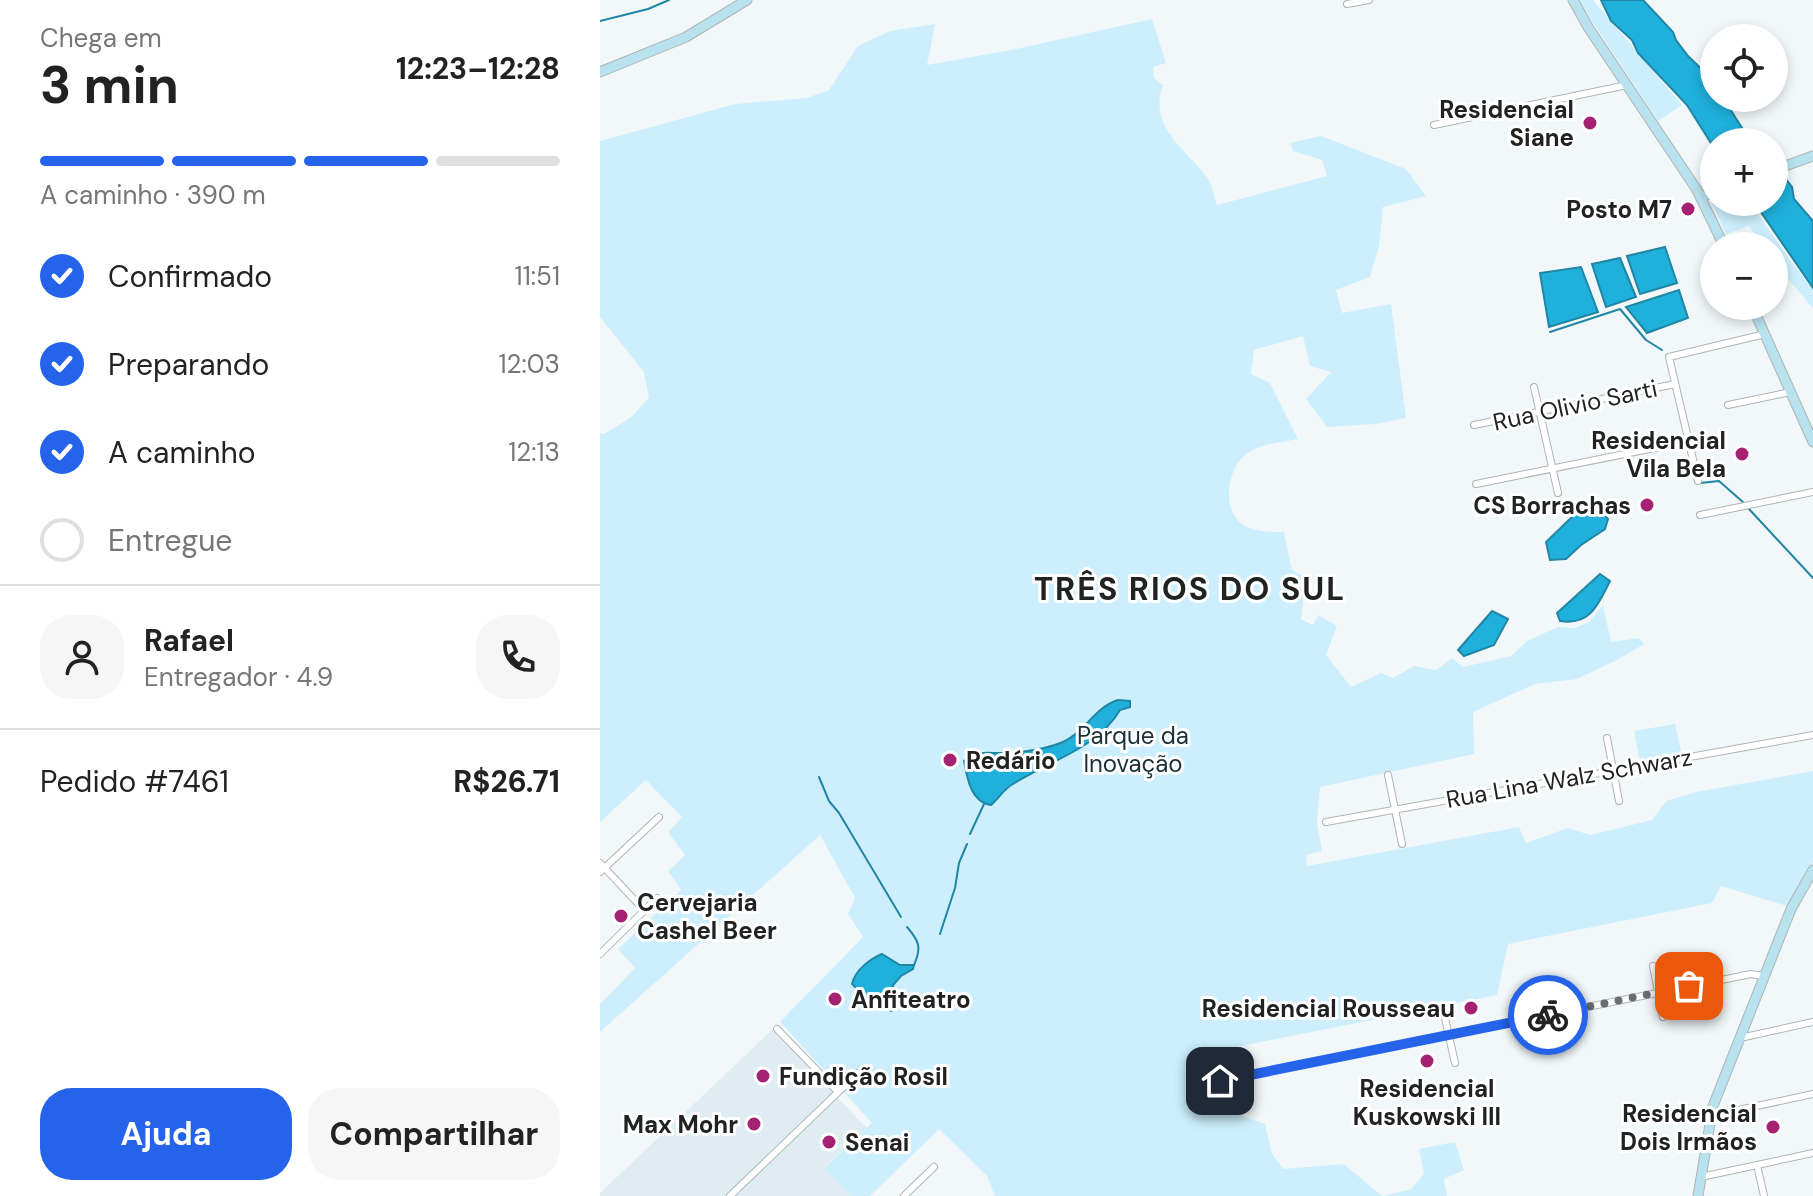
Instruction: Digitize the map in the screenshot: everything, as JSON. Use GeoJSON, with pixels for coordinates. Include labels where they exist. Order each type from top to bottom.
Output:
{"type":"FeatureCollection","features":[{"type":"Feature","properties":{"kind":"street"},"geometry":{"type":"LineString","coordinates":[[600,72],[686,37],[747,0]]}},
{"type":"Feature","properties":{"kind":"street"},"geometry":{"type":"LineString","coordinates":[[1347,4],[1369,0]]}},
{"type":"Feature","properties":{"kind":"street"},"geometry":{"type":"LineString","coordinates":[[1573,0],[1700,195]]}},
{"type":"Feature","properties":{"kind":"street"},"geometry":{"type":"LineString","coordinates":[[1434,125],[1627,85]]}},
{"type":"Feature","properties":{"kind":"street"},"geometry":{"type":"LineString","coordinates":[[1788,165],[1813,156]]}},
{"type":"Feature","properties":{"kind":"street"},"geometry":{"type":"LineString","coordinates":[[1758,320],[1813,442]]}},
{"type":"Feature","properties":{"kind":"street"},"geometry":{"type":"LineString","coordinates":[[1698,481],[1669,357],[1765,334]]}},
{"type":"Feature","properties":{"kind":"street","name":"Rua Olivio Sarti"},"geometry":{"type":"LineString","coordinates":[[1474,425],[1675,384]]}},
{"type":"Feature","properties":{"kind":"street"},"geometry":{"type":"LineString","coordinates":[[1534,387],[1558,493]]}},
{"type":"Feature","properties":{"kind":"street"},"geometry":{"type":"LineString","coordinates":[[1728,405],[1791,392]]}},
{"type":"Feature","properties":{"kind":"street"},"geometry":{"type":"LineString","coordinates":[[1476,484],[1689,441]]}},
{"type":"Feature","properties":{"kind":"street"},"geometry":{"type":"LineString","coordinates":[[1700,515],[1813,492]]}},
{"type":"Feature","properties":{"kind":"street","name":"Rua Lina Walz Schwarz"},"geometry":{"type":"LineString","coordinates":[[1326,822],[1813,735]]}},
{"type":"Feature","properties":{"kind":"street"},"geometry":{"type":"LineString","coordinates":[[1607,738],[1619,801]]}},
{"type":"Feature","properties":{"kind":"street"},"geometry":{"type":"LineString","coordinates":[[1388,775],[1402,844]]}},
{"type":"Feature","properties":{"kind":"street"},"geometry":{"type":"LineString","coordinates":[[644,910],[602,868],[659,817]]}},
{"type":"Feature","properties":{"kind":"street"},"geometry":{"type":"LineString","coordinates":[[1698,1196],[1710,1116],[1791,909],[1813,870]]}},
{"type":"Feature","properties":{"kind":"street"},"geometry":{"type":"LineString","coordinates":[[600,954],[657,898]]}},
{"type":"Feature","properties":{"kind":"street"},"geometry":{"type":"LineString","coordinates":[[1653,966],[1663,1017]]}},
{"type":"Feature","properties":{"kind":"street"},"geometry":{"type":"LineString","coordinates":[[1220,1081],[1751,974],[1763,976]]}},
{"type":"Feature","properties":{"kind":"street"},"geometry":{"type":"LineString","coordinates":[[1443,1009],[1455,1063]]}},
{"type":"Feature","properties":{"kind":"street"},"geometry":{"type":"LineString","coordinates":[[1740,1038],[1813,1022]]}},
{"type":"Feature","properties":{"kind":"street"},"geometry":{"type":"LineString","coordinates":[[777,1029],[838,1092]]}},
{"type":"Feature","properties":{"kind":"street"},"geometry":{"type":"LineString","coordinates":[[730,1196],[858,1073]]}},
{"type":"Feature","properties":{"kind":"street"},"geometry":{"type":"LineString","coordinates":[[1710,1116],[1813,1094]]}},
{"type":"Feature","properties":{"kind":"street"},"geometry":{"type":"LineString","coordinates":[[1701,1177],[1813,1153]]}},
{"type":"Feature","properties":{"kind":"street"},"geometry":{"type":"LineString","coordinates":[[1757,1165],[1764,1196]]}},
{"type":"Feature","properties":{"kind":"street"},"geometry":{"type":"LineString","coordinates":[[904,1196],[934,1167]]}},
{"type":"Feature","properties":{"kind":"shaded area"},"geometry":{"type":"Polygon","coordinates":[[[772,1030],[867,1128],[824,1167],[852,1196],[600,1196],[600,1193],[772,1030]]]}},
{"type":"Feature","properties":{"kind":"green space"},"geometry":{"type":"Polygon","coordinates":[[[1578,0],[1593,0],[1682,105],[1658,121],[1578,0]]]}},
{"type":"Feature","properties":{"kind":"green space","name":"Parque da Inovação"},"geometry":{"type":"Polygon","coordinates":[[[1152,19],[1166,63],[1153,67],[1154,78],[1163,85],[1160,113],[1164,125],[1206,176],[1217,205],[1327,176],[1322,160],[1293,151],[1290,143],[1321,136],[1406,169],[1426,196],[1383,207],[1379,246],[1370,277],[1336,290],[1342,313],[1391,304],[1406,418],[1376,424],[1327,427],[1306,399],[1331,372],[1310,366],[1303,336],[1254,350],[1251,374],[1270,383],[1298,439],[1250,452],[1238,463],[1230,482],[1230,503],[1239,521],[1256,530],[1284,532],[1292,570],[1306,578],[1301,619],[1313,625],[1318,615],[1337,626],[1326,655],[1351,687],[1381,673],[1393,678],[1414,666],[1436,670],[1452,658],[1463,667],[1511,656],[1527,641],[1558,627],[1575,628],[1589,622],[1603,605],[1611,642],[1639,638],[1644,644],[1577,679],[1535,684],[1473,712],[1474,754],[1320,787],[1317,823],[1322,851],[1306,855],[1307,866],[1519,827],[1526,843],[1568,828],[1590,835],[1652,820],[1666,801],[1696,792],[1813,771],[1813,862],[1787,906],[1721,886],[1712,903],[1508,944],[1497,995],[1191,1056],[1205,1103],[1265,1124],[1272,1154],[1283,1169],[1344,1164],[1382,1196],[995,1196],[987,1176],[939,1129],[870,1196],[852,1196],[824,1168],[872,1123],[780,1022],[863,937],[848,914],[855,898],[820,835],[600,1032],[600,1004],[635,968],[618,949],[681,890],[668,871],[685,855],[668,832],[682,817],[646,780],[600,822],[600,433],[604,434],[630,418],[649,398],[644,372],[600,317],[600,141],[735,104],[807,98],[829,90],[858,46],[890,31],[935,24],[927,65],[1152,19]]]}},
{"type":"Feature","properties":{"kind":"green space"},"geometry":{"type":"Polygon","coordinates":[[[1718,216],[1759,216],[1770,232],[1753,232],[1749,226],[1725,232],[1718,216]]]}},
{"type":"Feature","properties":{"kind":"green space"},"geometry":{"type":"Polygon","coordinates":[[[1788,257],[1813,289],[1813,308],[1788,279],[1788,257]]]}},
{"type":"Feature","properties":{"kind":"green space"},"geometry":{"type":"Polygon","coordinates":[[[1675,724],[1682,755],[1640,762],[1634,731],[1675,724]]]}},
{"type":"Feature","properties":{"kind":"green space"},"geometry":{"type":"Polygon","coordinates":[[[1455,1142],[1464,1170],[1444,1179],[1447,1196],[1382,1196],[1411,1189],[1424,1174],[1419,1149],[1455,1142]]]}},
{"type":"Feature","properties":{"kind":"water"},"geometry":{"type":"Polygon","coordinates":[[[1601,0],[1643,0],[1700,67],[1700,112],[1732,112],[1742,128],[1701,128],[1687,105],[1638,53],[1632,40],[1611,21],[1601,0]]]}},
{"type":"Feature","properties":{"kind":"water"},"geometry":{"type":"Polygon","coordinates":[[[1788,182],[1794,199],[1813,221],[1813,288],[1788,252],[1788,232],[1775,232],[1764,216],[1788,216],[1788,182]]]}},
{"type":"Feature","properties":{"kind":"water"},"geometry":{"type":"Polygon","coordinates":[[[1665,247],[1677,283],[1640,294],[1627,256],[1665,247]]]}},
{"type":"Feature","properties":{"kind":"water"},"geometry":{"type":"Polygon","coordinates":[[[1620,258],[1636,297],[1606,307],[1592,264],[1620,258]]]}},
{"type":"Feature","properties":{"kind":"water"},"geometry":{"type":"Polygon","coordinates":[[[1581,267],[1598,312],[1549,327],[1540,273],[1581,267]]]}},
{"type":"Feature","properties":{"kind":"water"},"geometry":{"type":"Polygon","coordinates":[[[1679,290],[1688,318],[1647,333],[1626,307],[1679,290]]]}},
{"type":"Feature","properties":{"kind":"water"},"geometry":{"type":"Polygon","coordinates":[[[1590,507],[1608,519],[1605,529],[1566,559],[1550,560],[1546,542],[1576,513],[1590,507]]]}},
{"type":"Feature","properties":{"kind":"water"},"geometry":{"type":"Polygon","coordinates":[[[1600,574],[1610,581],[1592,612],[1579,620],[1560,621],[1557,613],[1600,574]]]}},
{"type":"Feature","properties":{"kind":"water"},"geometry":{"type":"Polygon","coordinates":[[[1492,611],[1508,619],[1494,645],[1464,656],[1458,650],[1492,611]]]}},
{"type":"Feature","properties":{"kind":"water"},"geometry":{"type":"Polygon","coordinates":[[[1118,700],[1130,701],[1130,707],[1120,710],[1111,723],[1086,744],[1010,786],[991,805],[974,794],[964,761],[969,757],[979,753],[1020,752],[1057,744],[1071,738],[1103,708],[1118,700]]]}},
{"type":"Feature","properties":{"kind":"water"},"geometry":{"type":"Polygon","coordinates":[[[882,954],[900,965],[914,965],[893,985],[896,1001],[891,1011],[865,997],[852,984],[864,966],[882,954]]]}},
{"type":"Feature","properties":{"kind":"waterway"},"geometry":{"type":"LineString","coordinates":[[600,21],[648,9],[669,0]]}},
{"type":"Feature","properties":{"kind":"waterway"},"geometry":{"type":"LineString","coordinates":[[1550,332],[1620,309],[1646,340],[1662,350]]}},
{"type":"Feature","properties":{"kind":"waterway"},"geometry":{"type":"LineString","coordinates":[[1700,483],[1719,481],[1744,503]]}},
{"type":"Feature","properties":{"kind":"waterway"},"geometry":{"type":"LineString","coordinates":[[1749,509],[1813,578]]}},
{"type":"Feature","properties":{"kind":"waterway"},"geometry":{"type":"LineString","coordinates":[[819,777],[829,801],[901,917]]}},
{"type":"Feature","properties":{"kind":"waterway"},"geometry":{"type":"LineString","coordinates":[[970,834],[984,804]]}},
{"type":"Feature","properties":{"kind":"waterway"},"geometry":{"type":"LineString","coordinates":[[940,934],[967,844]]}},
{"type":"Feature","properties":{"kind":"waterway"},"geometry":{"type":"LineString","coordinates":[[907,927],[918,944],[914,965]]}},
{"type":"Feature","properties":{"kind":"way so far"},"geometry":{"type":"LineString","coordinates":[[1548,1015],[1689,986]]}},
{"type":"Feature","properties":{"kind":"place","name":"Residencial Siane"},"geometry":{"type":"Point","coordinates":[1590,123]}},
{"type":"Feature","properties":{"kind":"place","name":"Posto M7"},"geometry":{"type":"Point","coordinates":[1688,209]}},
{"type":"Feature","properties":{"kind":"place","name":"Residencial Vila Bela"},"geometry":{"type":"Point","coordinates":[1742,454]}},
{"type":"Feature","properties":{"kind":"place","name":"CS Borrachas"},"geometry":{"type":"Point","coordinates":[1647,505]}},
{"type":"Feature","properties":{"kind":"place","name":"Redário"},"geometry":{"type":"Point","coordinates":[950,760]}},
{"type":"Feature","properties":{"kind":"place","name":"Cervejaria Cashel Beer"},"geometry":{"type":"Point","coordinates":[621,916]}},
{"type":"Feature","properties":{"kind":"place","name":"Anfiteatro"},"geometry":{"type":"Point","coordinates":[835,999]}},
{"type":"Feature","properties":{"kind":"place","name":"Residencial Rousseau"},"geometry":{"type":"Point","coordinates":[1471,1008]}},
{"type":"Feature","properties":{"kind":"place","name":"Residencial Kuskowski III"},"geometry":{"type":"Point","coordinates":[1427,1061]}},
{"type":"Feature","properties":{"kind":"place","name":"Fundição Rosil"},"geometry":{"type":"Point","coordinates":[763,1076]}},
{"type":"Feature","properties":{"kind":"place","name":"Max Mohr"},"geometry":{"type":"Point","coordinates":[754,1124]}},
{"type":"Feature","properties":{"kind":"place","name":"Residencial Dois Irmãos"},"geometry":{"type":"Point","coordinates":[1773,1127]}},
{"type":"Feature","properties":{"kind":"place","name":"Senai"},"geometry":{"type":"Point","coordinates":[829,1142]}},
{"type":"Feature","properties":{"kind":"district","name":"TRÊS RIOS DO SUL"},"geometry":{"type":"Point","coordinates":[1190,589]}},
{"type":"Feature","properties":{"kind":"route"},"geometry":{"type":"LineString","coordinates":[[1220,1081],[1548,1015]]}}]}
